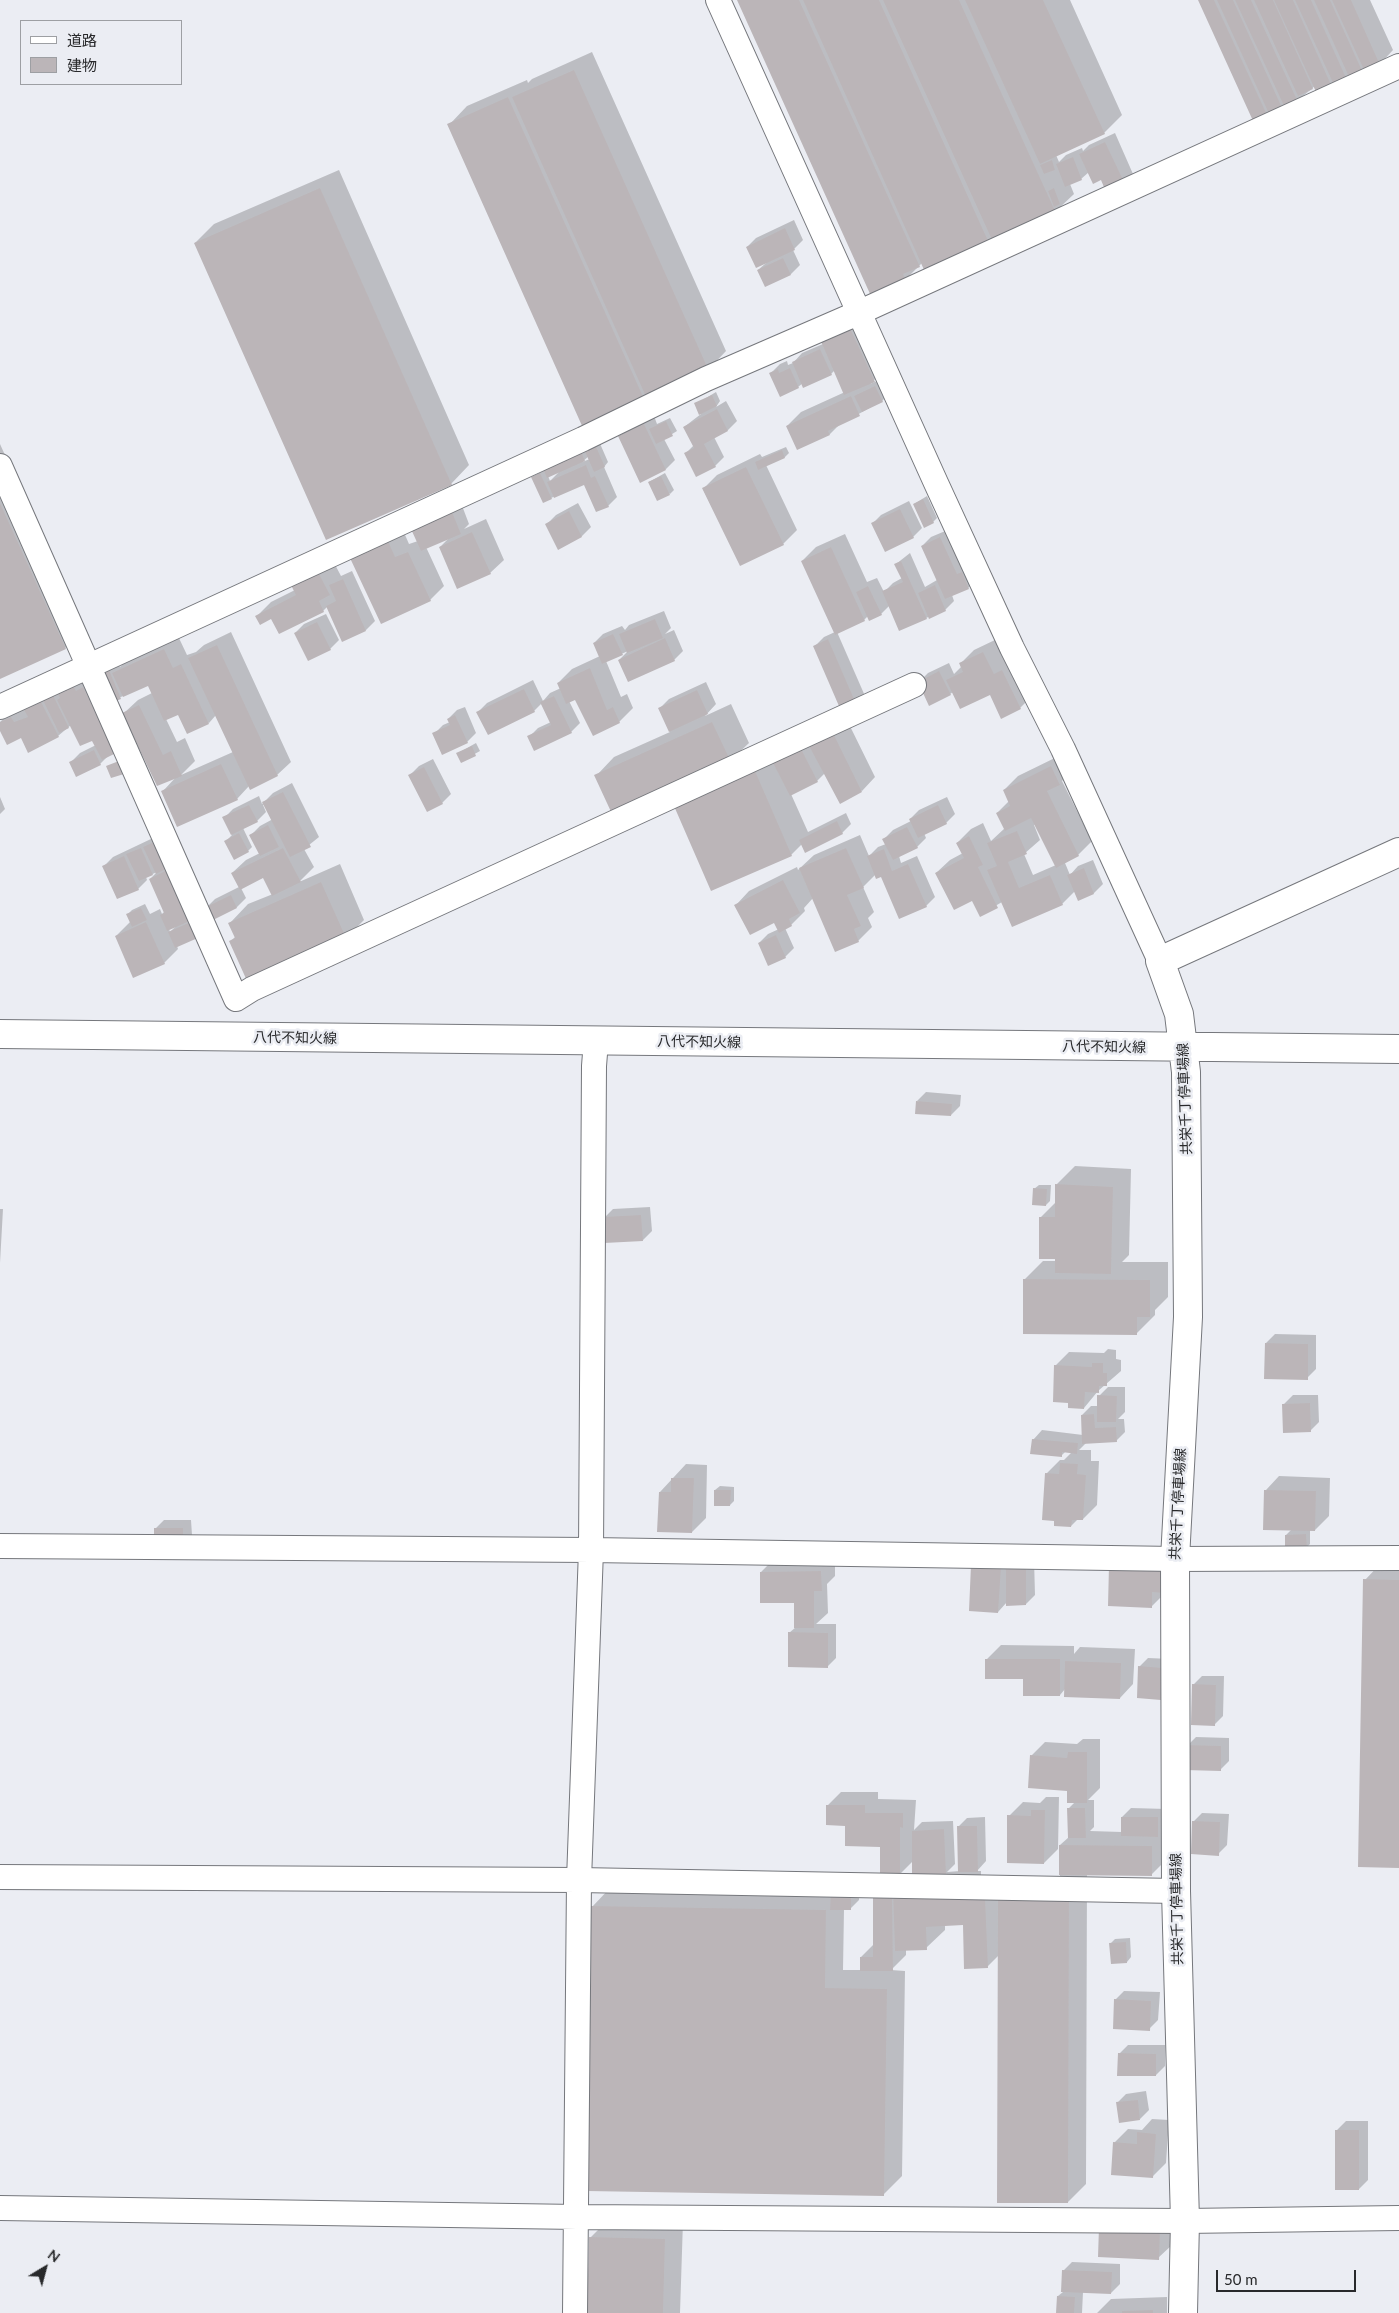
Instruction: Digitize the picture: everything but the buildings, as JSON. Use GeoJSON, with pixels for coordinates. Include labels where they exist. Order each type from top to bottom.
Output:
{"type":"FeatureCollection","features":[{"type":"Feature","properties":{"kind":"main road"},"geometry":{"type":"LineString","coordinates":[[1160,961],[1399,852]]}},
{"type":"Feature","properties":{"kind":"main road","name":"共栄千丁停車場線"},"geometry":{"type":"LineString","coordinates":[[1160,961],[1179,1014],[1186,1072],[1188,1317],[1175,1559],[1176,1891],[1184,2221],[1183,2313]]}},
{"type":"Feature","properties":{"kind":"main road","name":"八代不知火線"},"geometry":{"type":"LineString","coordinates":[[0,1034],[1399,1049]]}},
{"type":"Feature","properties":{"kind":"street"},"geometry":{"type":"LineString","coordinates":[[718,0],[858,313],[1012,648],[1063,749],[1160,961]]}},
{"type":"Feature","properties":{"kind":"street"},"geometry":{"type":"LineString","coordinates":[[0,707],[583,440],[706,380],[858,313],[1399,66]]}},
{"type":"Feature","properties":{"kind":"street"},"geometry":{"type":"LineString","coordinates":[[0,466],[236,999],[252,989],[914,685]]}},
{"type":"Feature","properties":{"kind":"street"},"geometry":{"type":"LineString","coordinates":[[576,2313],[579,1880],[591,1550],[594,1075],[596,1041]]}},
{"type":"Feature","properties":{"kind":"street"},"geometry":{"type":"LineString","coordinates":[[0,1546],[591,1550],[1175,1559],[1399,1558]]}},
{"type":"Feature","properties":{"kind":"street"},"geometry":{"type":"LineString","coordinates":[[0,1878],[579,1880],[1176,1891]]}},
{"type":"Feature","properties":{"kind":"street"},"geometry":{"type":"LineString","coordinates":[[0,2208],[577,2216],[1184,2221],[1399,2218]]}}]}
